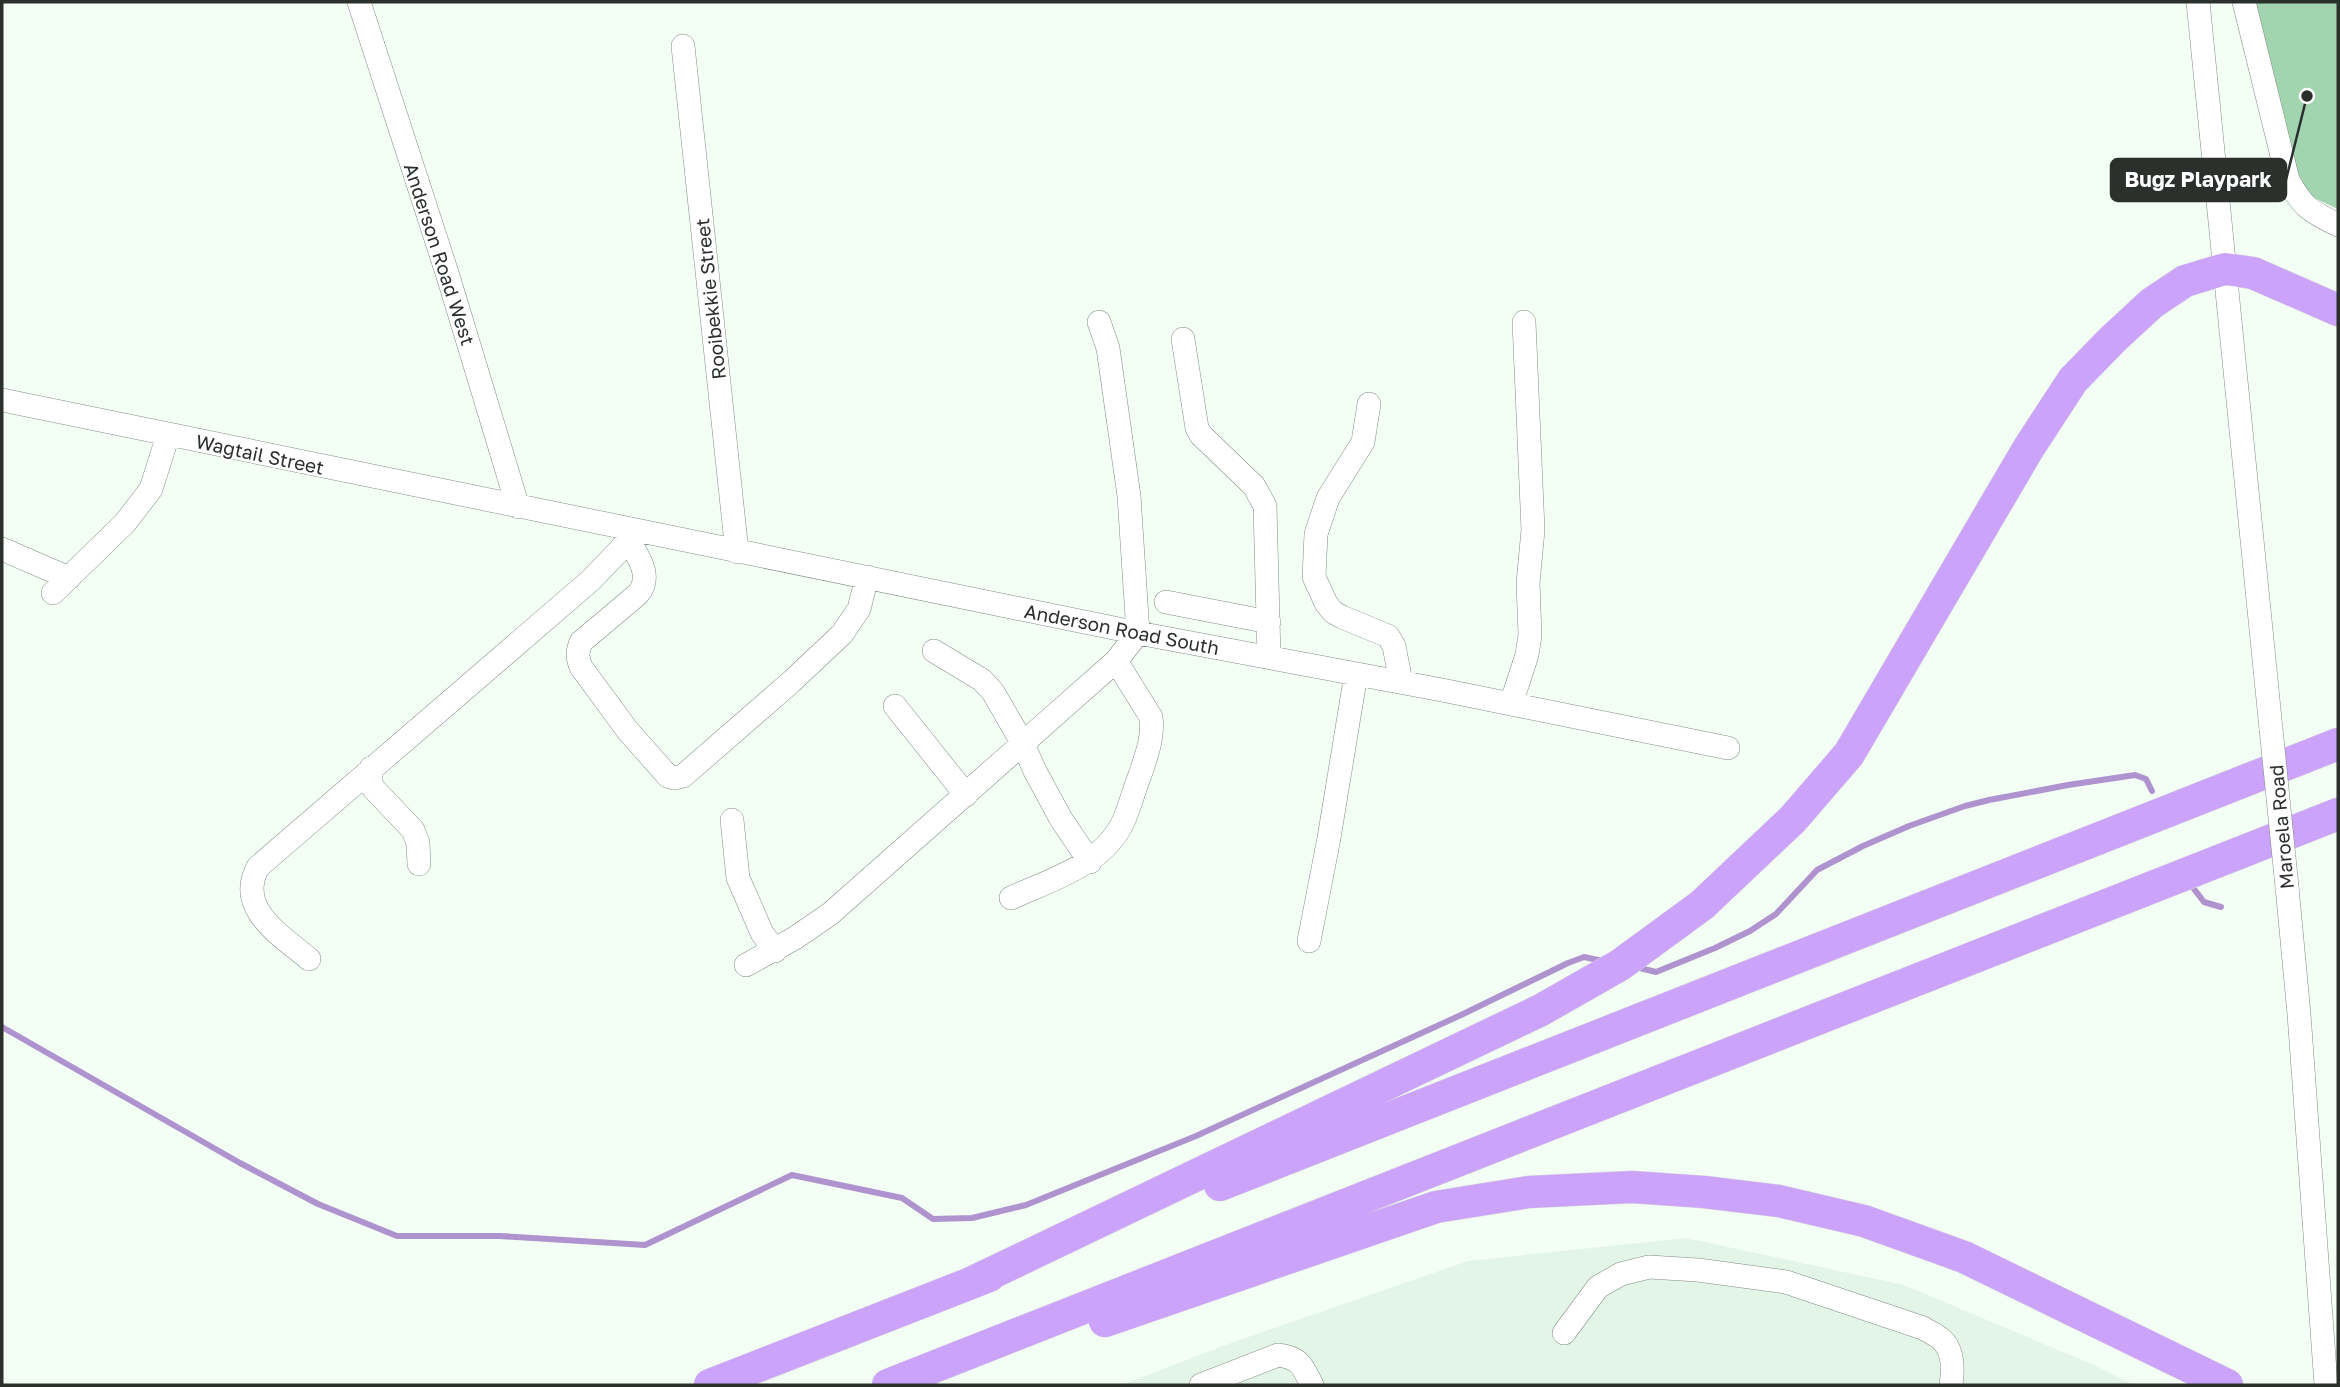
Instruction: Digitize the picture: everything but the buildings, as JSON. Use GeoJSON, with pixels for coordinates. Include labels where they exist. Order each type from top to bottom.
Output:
{"type":"FeatureCollection","features":[{"type":"Feature","properties":{"kind":"highway"},"geometry":{"type":"LineString","coordinates":[[971,1283],[1541,1010],[1620,965],[1702,905],[1793,819],[1849,754],[2028,449],[2073,380],[2152,303],[2185,281],[2225,269],[2253,273],[2338,310]]}},
{"type":"Feature","properties":{"kind":"highway"},"geometry":{"type":"LineString","coordinates":[[710,1385],[2338,744]]}},
{"type":"Feature","properties":{"kind":"highway"},"geometry":{"type":"LineString","coordinates":[[888,1385],[2338,814]]}},
{"type":"Feature","properties":{"kind":"highway"},"geometry":{"type":"LineString","coordinates":[[913,1385],[1436,1207],[1529,1192],[1632,1187],[1779,1200],[1864,1221],[1964,1256],[2227,1385]]}},
{"type":"Feature","properties":{"kind":"street","name":"Anderson Road West"},"geometry":{"type":"LineString","coordinates":[[359,2],[448,276],[518,507]]}},
{"type":"Feature","properties":{"kind":"street","name":"Maroela Road"},"geometry":{"type":"LineString","coordinates":[[2199,2],[2299,1014],[2326,1385]]}},
{"type":"Feature","properties":{"kind":"street"},"geometry":{"type":"LineString","coordinates":[[2244,2],[2288,180],[2299,201],[2310,211],[2338,225]]}},
{"type":"Feature","properties":{"kind":"street","name":"Rooibekkie Street"},"geometry":{"type":"LineString","coordinates":[[683,46],[737,552]]}},
{"type":"Feature","properties":{"kind":"street"},"geometry":{"type":"LineString","coordinates":[[746,965],[775,950],[830,914],[1116,661],[1138,633],[1129,496],[1108,348],[1099,322]]}},
{"type":"Feature","properties":{"kind":"street"},"geometry":{"type":"LineString","coordinates":[[1511,704],[1529,647],[1528,583],[1533,530],[1524,322]]}},
{"type":"Feature","properties":{"kind":"street"},"geometry":{"type":"LineString","coordinates":[[1183,339],[1197,428],[1254,486],[1265,506],[1269,657]]}},
{"type":"Feature","properties":{"kind":"street","name":"Wagtail Street"},"geometry":{"type":"LineString","coordinates":[[2,400],[518,507]]}},
{"type":"Feature","properties":{"kind":"street"},"geometry":{"type":"LineString","coordinates":[[1369,404],[1363,442],[1328,498],[1316,534],[1314,577],[1326,603],[1334,612],[1388,636],[1393,641],[1401,682]]}},
{"type":"Feature","properties":{"kind":"street"},"geometry":{"type":"LineString","coordinates":[[2,549],[61,585],[125,523],[151,489],[168,435]]}},
{"type":"Feature","properties":{"kind":"street","name":"Anderson Road South"},"geometry":{"type":"LineString","coordinates":[[518,507],[634,536],[867,577],[1138,633],[1401,682],[1728,748]]}},
{"type":"Feature","properties":{"kind":"street"},"geometry":{"type":"LineString","coordinates":[[309,959],[255,909],[254,874],[258,867],[591,580],[634,536],[643,565],[644,586],[581,642],[577,652],[578,659],[628,731],[668,776],[674,778],[683,776],[842,635],[859,608],[867,577]]}},
{"type":"Feature","properties":{"kind":"street"},"geometry":{"type":"LineString","coordinates":[[1166,602],[1269,622]]}},
{"type":"Feature","properties":{"kind":"street"},"geometry":{"type":"LineString","coordinates":[[934,651],[982,680],[993,692],[1055,807],[1090,862]]}},
{"type":"Feature","properties":{"kind":"street"},"geometry":{"type":"LineString","coordinates":[[1012,898],[1090,862],[1111,840],[1123,822],[1146,757],[1152,730],[1151,717],[1116,661]]}},
{"type":"Feature","properties":{"kind":"street"},"geometry":{"type":"LineString","coordinates":[[1310,941],[1356,674]]}},
{"type":"Feature","properties":{"kind":"street"},"geometry":{"type":"LineString","coordinates":[[895,706],[966,795]]}},
{"type":"Feature","properties":{"kind":"street"},"geometry":{"type":"LineString","coordinates":[[371,768],[371,784],[374,789],[413,830],[418,843],[419,864]]}},
{"type":"Feature","properties":{"kind":"street"},"geometry":{"type":"LineString","coordinates":[[732,820],[738,878],[762,933],[775,950]]}},
{"type":"Feature","properties":{"kind":"street"},"geometry":{"type":"LineString","coordinates":[[1564,1333],[1598,1287],[1620,1274],[1649,1267],[1698,1270],[1786,1282],[1923,1328],[1943,1341],[1951,1357],[1951,1385]]}},
{"type":"Feature","properties":{"kind":"street"},"geometry":{"type":"LineString","coordinates":[[1201,1385],[1278,1355],[1291,1357],[1300,1363],[1312,1385]]}},
{"type":"Feature","properties":{"kind":"shaded area"},"geometry":{"type":"Polygon","coordinates":[[[1686,1238],[1904,1285],[2094,1365],[2134,1385],[1121,1385],[1231,1343],[1468,1261],[1686,1238]]]}},
{"type":"Feature","properties":{"kind":"green space"},"geometry":{"type":"Polygon","coordinates":[[[2250,2],[2338,2],[2338,209],[2299,191],[2250,2]]]}},
{"type":"Feature","properties":{"kind":"waterway"},"geometry":{"type":"LineString","coordinates":[[1640,968],[1656,972],[1750,931],[1776,914],[1817,870],[1909,826],[1965,806],[2068,785],[2135,775],[2146,779],[2152,791]]}},
{"type":"Feature","properties":{"kind":"waterway"},"geometry":{"type":"LineString","coordinates":[[2194,889],[2204,902],[2221,907]]}},
{"type":"Feature","properties":{"kind":"waterway"},"geometry":{"type":"LineString","coordinates":[[2,1027],[240,1163],[318,1204],[397,1236],[500,1236],[645,1245],[792,1175],[902,1198],[933,1219],[972,1218],[1026,1205],[1196,1136],[1568,963],[1584,957],[1603,961]]}},
{"type":"Feature","properties":{"kind":"place","name":"Bugz Playpark"},"geometry":{"type":"Point","coordinates":[2307,96]}}]}
